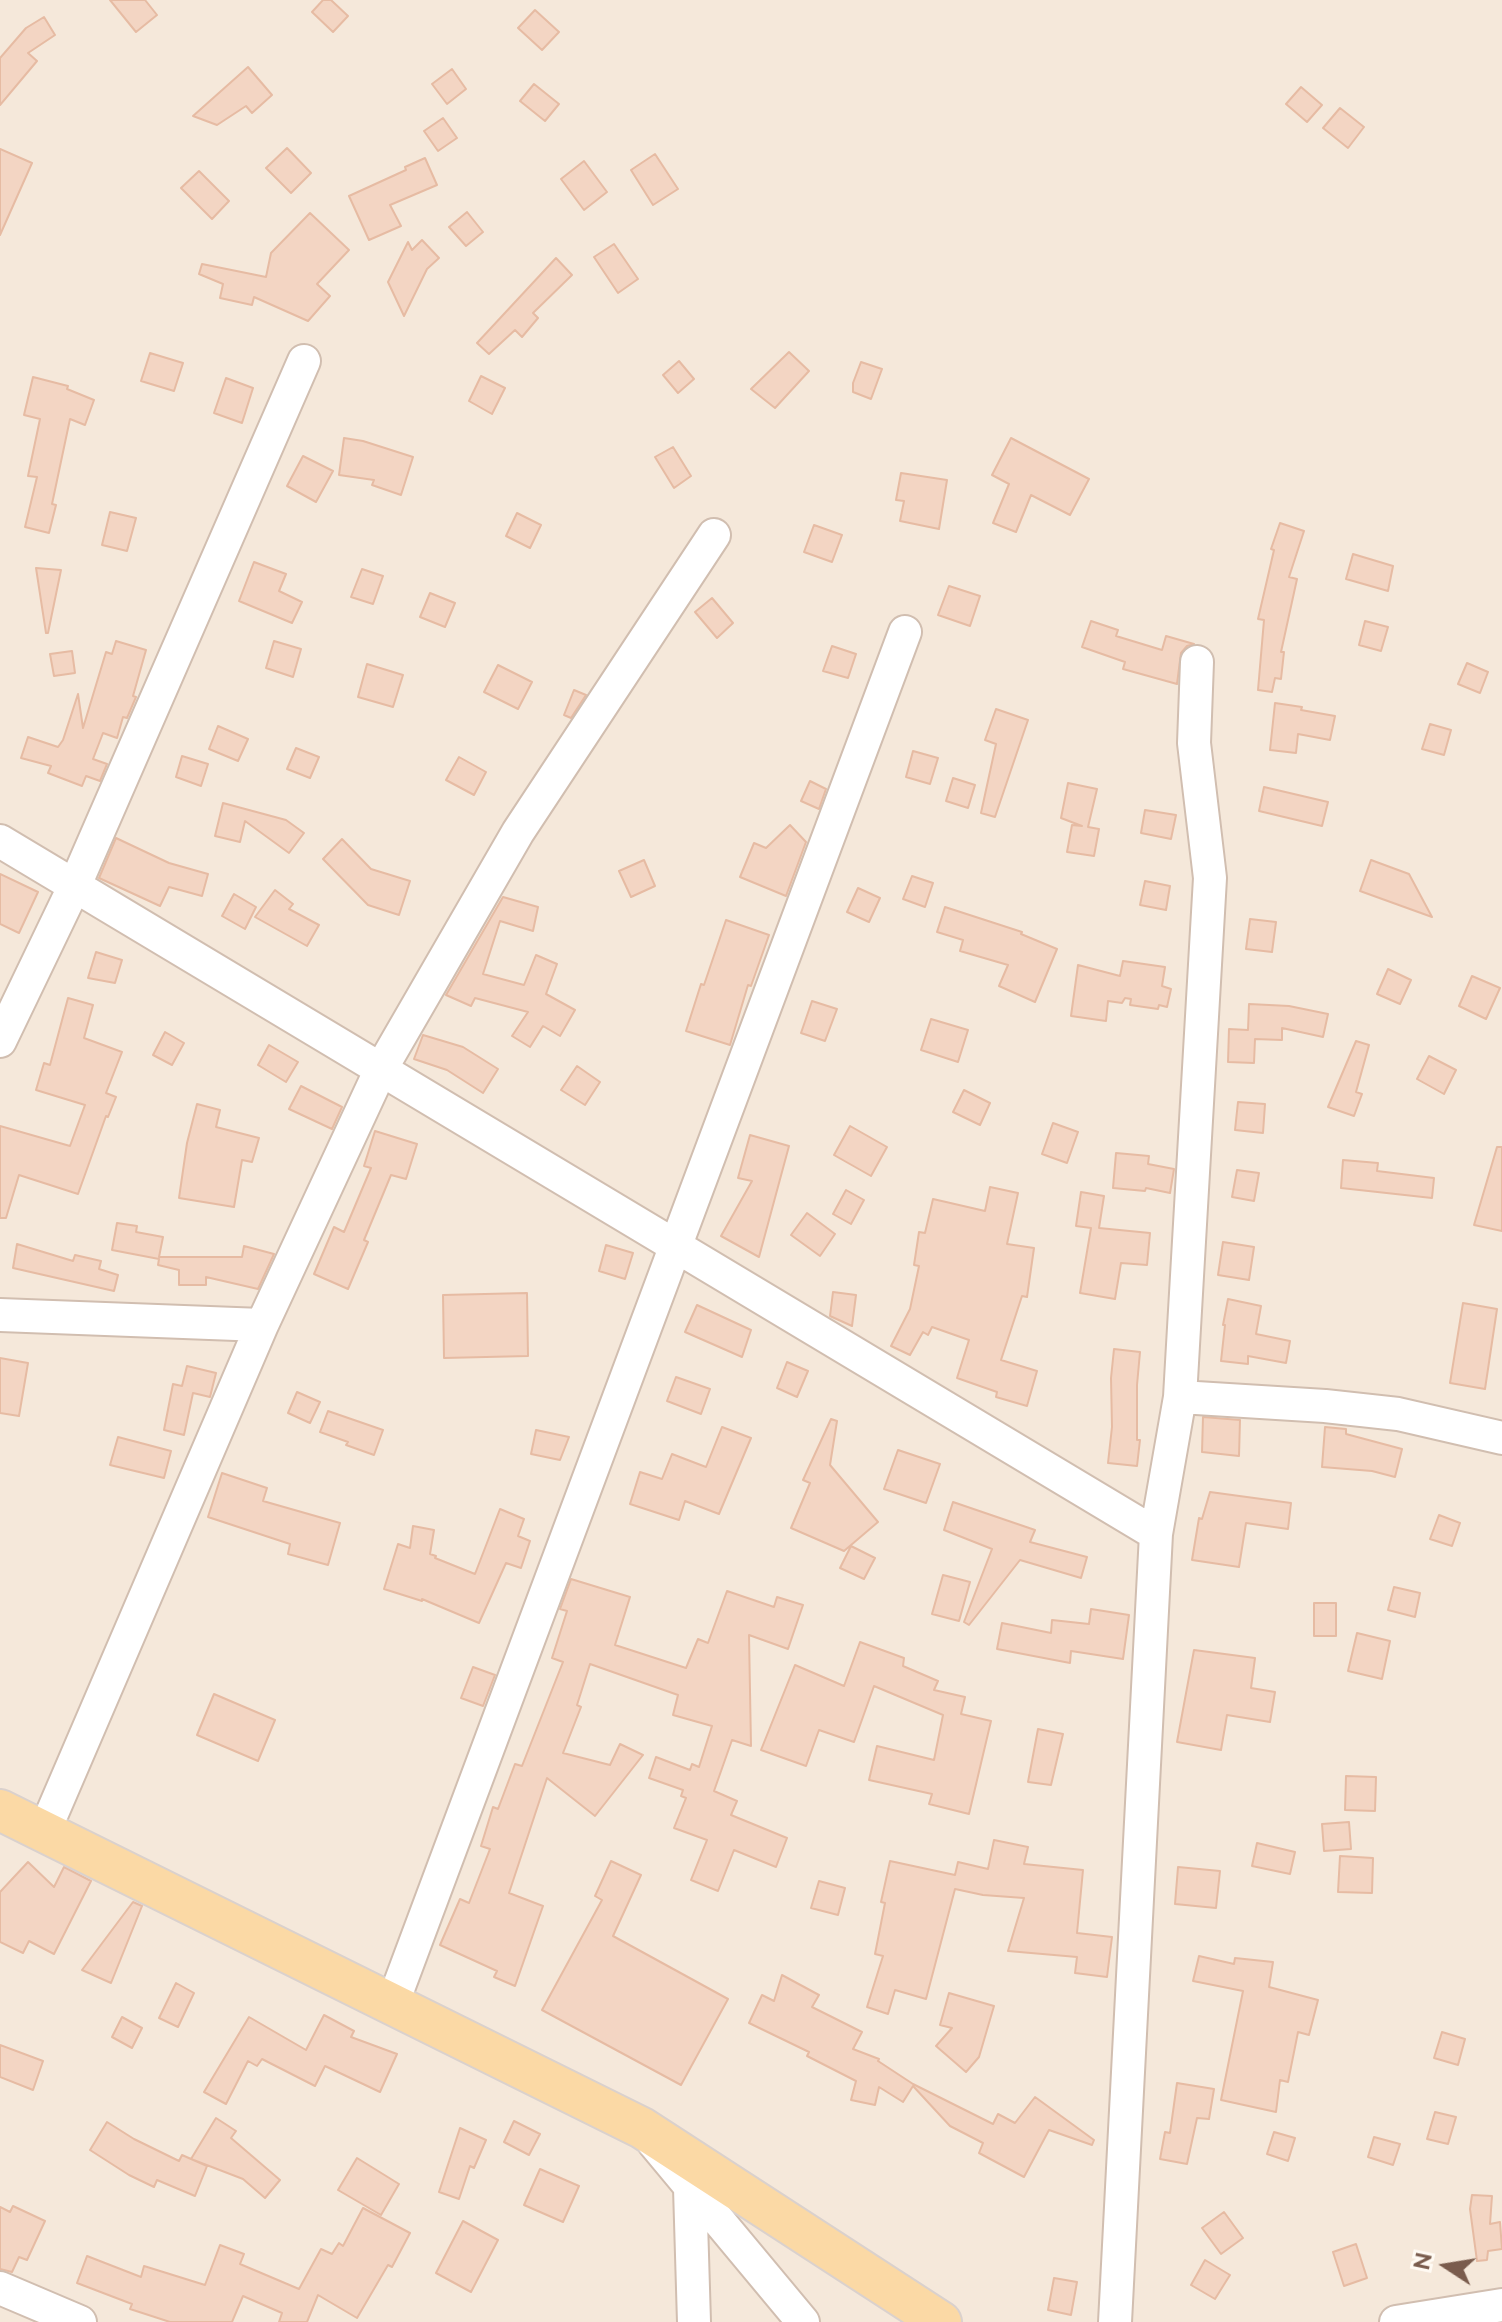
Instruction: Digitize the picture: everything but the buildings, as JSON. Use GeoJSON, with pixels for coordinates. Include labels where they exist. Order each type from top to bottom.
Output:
{"type":"FeatureCollection","features":[{"type":"Feature","properties":{"kind":"main road"},"geometry":{"type":"LineString","coordinates":[[0,1810],[642,2128],[941,2322]]}},
{"type":"Feature","properties":{"kind":"street"},"geometry":{"type":"LineString","coordinates":[[0,1041],[75,885],[304,361]]}},
{"type":"Feature","properties":{"kind":"street"},"geometry":{"type":"LineString","coordinates":[[44,1832],[262,1325],[381,1069],[518,832],[714,535]]}},
{"type":"Feature","properties":{"kind":"street"},"geometry":{"type":"LineString","coordinates":[[392,2005],[905,632]]}},
{"type":"Feature","properties":{"kind":"street"},"geometry":{"type":"LineString","coordinates":[[1115,2322],[1156,1534],[1180,1397],[1210,878],[1194,743],[1197,662]]}},
{"type":"Feature","properties":{"kind":"street"},"geometry":{"type":"LineString","coordinates":[[0,841],[1156,1534]]}},
{"type":"Feature","properties":{"kind":"street"},"geometry":{"type":"LineString","coordinates":[[0,1315],[262,1325]]}},
{"type":"Feature","properties":{"kind":"street"},"geometry":{"type":"LineString","coordinates":[[1180,1397],[1398,1414],[1502,1438]]}},
{"type":"Feature","properties":{"kind":"street"},"geometry":{"type":"LineString","coordinates":[[642,2128],[803,2322]]}},
{"type":"Feature","properties":{"kind":"street"},"geometry":{"type":"LineString","coordinates":[[690,2188],[694,2322]]}},
{"type":"Feature","properties":{"kind":"street"},"geometry":{"type":"LineString","coordinates":[[0,2288],[80,2322]]}},
{"type":"Feature","properties":{"kind":"street"},"geometry":{"type":"LineString","coordinates":[[1396,2322],[1502,2305]]}},
{"type":"Feature","properties":{"kind":"shaded area"},"geometry":{"type":"Polygon","coordinates":[[[0,0],[1502,0],[1502,2322],[0,2322],[0,0]]]}}]}
